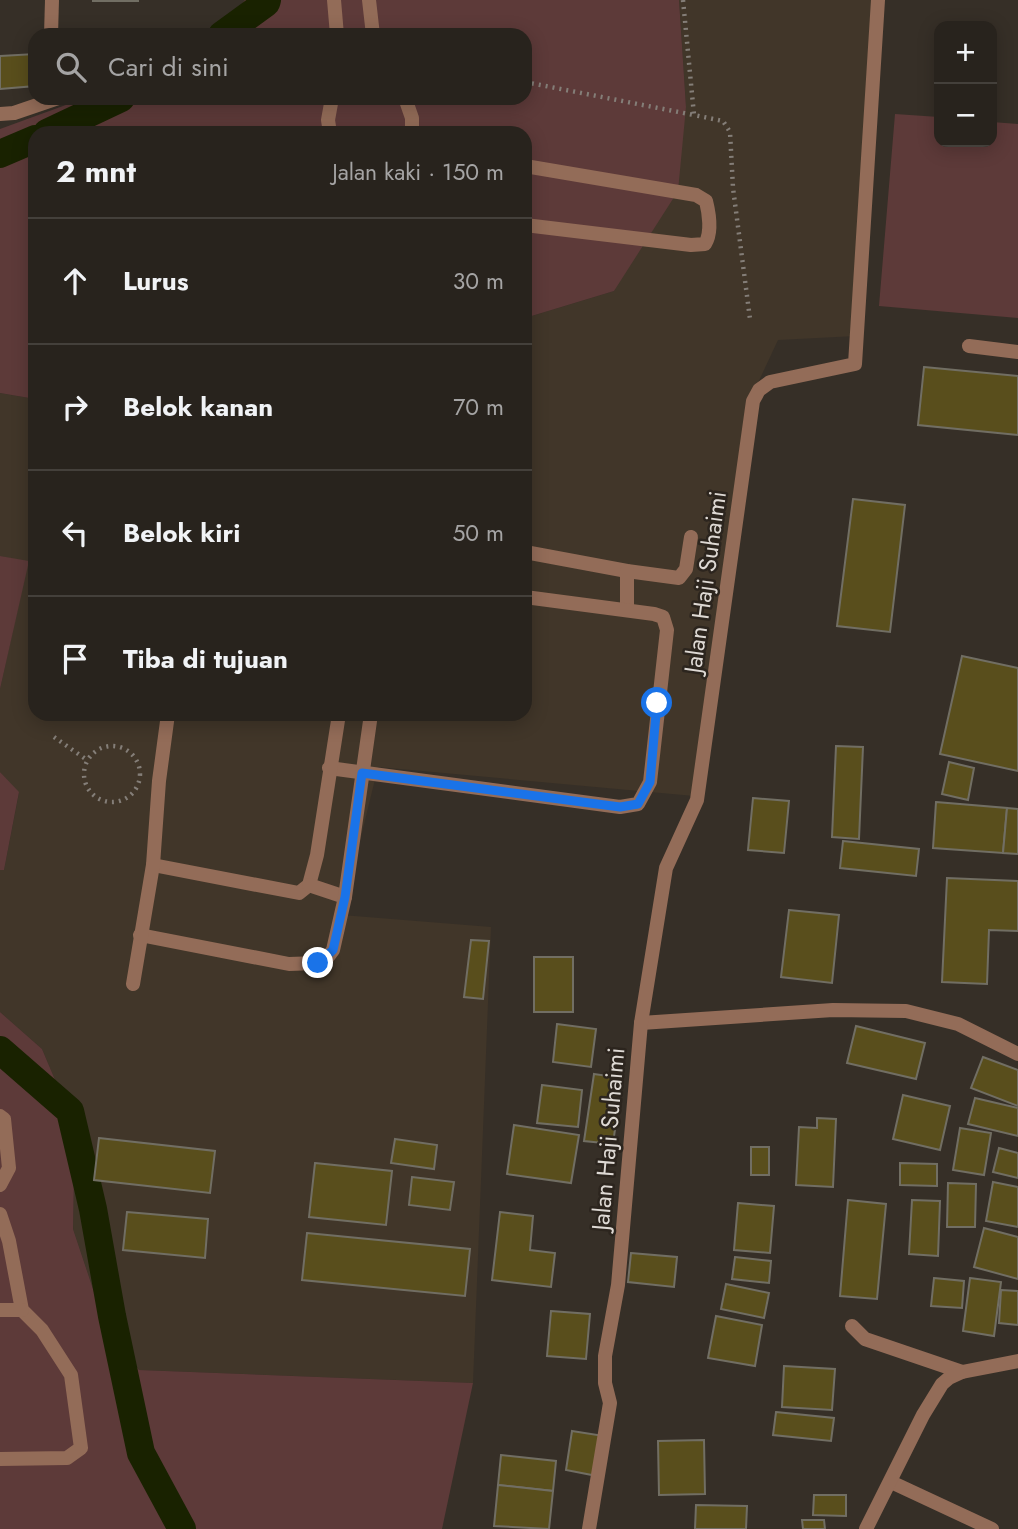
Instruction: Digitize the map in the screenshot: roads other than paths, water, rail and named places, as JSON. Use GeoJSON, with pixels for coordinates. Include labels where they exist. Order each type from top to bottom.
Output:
{"type":"FeatureCollection","features":[{"type":"Feature","properties":{"kind":"street"},"geometry":{"type":"LineString","coordinates":[[51,0],[51,28]]}},
{"type":"Feature","properties":{"kind":"street"},"geometry":{"type":"LineString","coordinates":[[334,0],[336,28]]}},
{"type":"Feature","properties":{"kind":"street"},"geometry":{"type":"LineString","coordinates":[[369,0],[372,28]]}},
{"type":"Feature","properties":{"kind":"street","name":"Jalan Haji Suhaimi"},"geometry":{"type":"LineString","coordinates":[[589,1529],[610,1403],[605,1383],[605,1356],[618,1285],[640,1023],[666,868],[697,800],[753,401],[759,390],[770,382],[855,364],[878,0]]}},
{"type":"Feature","properties":{"kind":"street"},"geometry":{"type":"LineString","coordinates":[[0,114],[14,113],[37,105]]}},
{"type":"Feature","properties":{"kind":"street"},"geometry":{"type":"LineString","coordinates":[[328,126],[330,105]]}},
{"type":"Feature","properties":{"kind":"street"},"geometry":{"type":"LineString","coordinates":[[407,105],[412,126]]}},
{"type":"Feature","properties":{"kind":"street"},"geometry":{"type":"LineString","coordinates":[[532,167],[696,195],[706,201],[708,238],[705,244],[691,245],[532,226]]}},
{"type":"Feature","properties":{"kind":"street"},"geometry":{"type":"LineString","coordinates":[[969,346],[1018,352]]}},
{"type":"Feature","properties":{"kind":"street"},"geometry":{"type":"LineString","coordinates":[[532,553],[679,578],[686,569],[691,537]]}},
{"type":"Feature","properties":{"kind":"street"},"geometry":{"type":"LineString","coordinates":[[627,571],[627,610]]}},
{"type":"Feature","properties":{"kind":"street"},"geometry":{"type":"LineString","coordinates":[[329,768],[620,807],[638,804],[650,782],[667,630],[663,617],[532,598]]}},
{"type":"Feature","properties":{"kind":"street"},"geometry":{"type":"LineString","coordinates":[[133,985],[153,864],[167,721]]}},
{"type":"Feature","properties":{"kind":"street"},"geometry":{"type":"LineString","coordinates":[[153,864],[299,893],[309,885],[317,855],[338,721]]}},
{"type":"Feature","properties":{"kind":"street"},"geometry":{"type":"LineString","coordinates":[[140,935],[289,964],[318,963],[333,950],[345,897],[370,721]]}},
{"type":"Feature","properties":{"kind":"street"},"geometry":{"type":"LineString","coordinates":[[309,885],[345,897]]}},
{"type":"Feature","properties":{"kind":"street"},"geometry":{"type":"LineString","coordinates":[[640,1023],[833,1010],[906,1011],[958,1024],[1018,1054]]}},
{"type":"Feature","properties":{"kind":"street"},"geometry":{"type":"LineString","coordinates":[[0,1116],[4,1119],[9,1168],[0,1185]]}},
{"type":"Feature","properties":{"kind":"street"},"geometry":{"type":"LineString","coordinates":[[0,1214],[9,1241],[22,1310],[42,1330],[71,1375],[81,1448],[67,1458],[0,1459]]}},
{"type":"Feature","properties":{"kind":"street"},"geometry":{"type":"LineString","coordinates":[[0,1310],[22,1310]]}},
{"type":"Feature","properties":{"kind":"street"},"geometry":{"type":"LineString","coordinates":[[852,1326],[864,1339],[962,1372]]}},
{"type":"Feature","properties":{"kind":"street"},"geometry":{"type":"LineString","coordinates":[[866,1529],[934,1395],[948,1378],[962,1372],[1018,1361]]}},
{"type":"Feature","properties":{"kind":"street"},"geometry":{"type":"LineString","coordinates":[[891,1482],[992,1529]]}},
{"type":"Feature","properties":{"kind":"waterway"},"geometry":{"type":"LineString","coordinates":[[232,28],[267,0]]}},
{"type":"Feature","properties":{"kind":"waterway"},"geometry":{"type":"LineString","coordinates":[[62,126],[106,105]]}},
{"type":"Feature","properties":{"kind":"waterway"},"geometry":{"type":"LineString","coordinates":[[0,154],[28,142]]}},
{"type":"Feature","properties":{"kind":"waterway"},"geometry":{"type":"LineString","coordinates":[[0,1050],[70,1111],[93,1209],[141,1453],[182,1529]]}}]}
